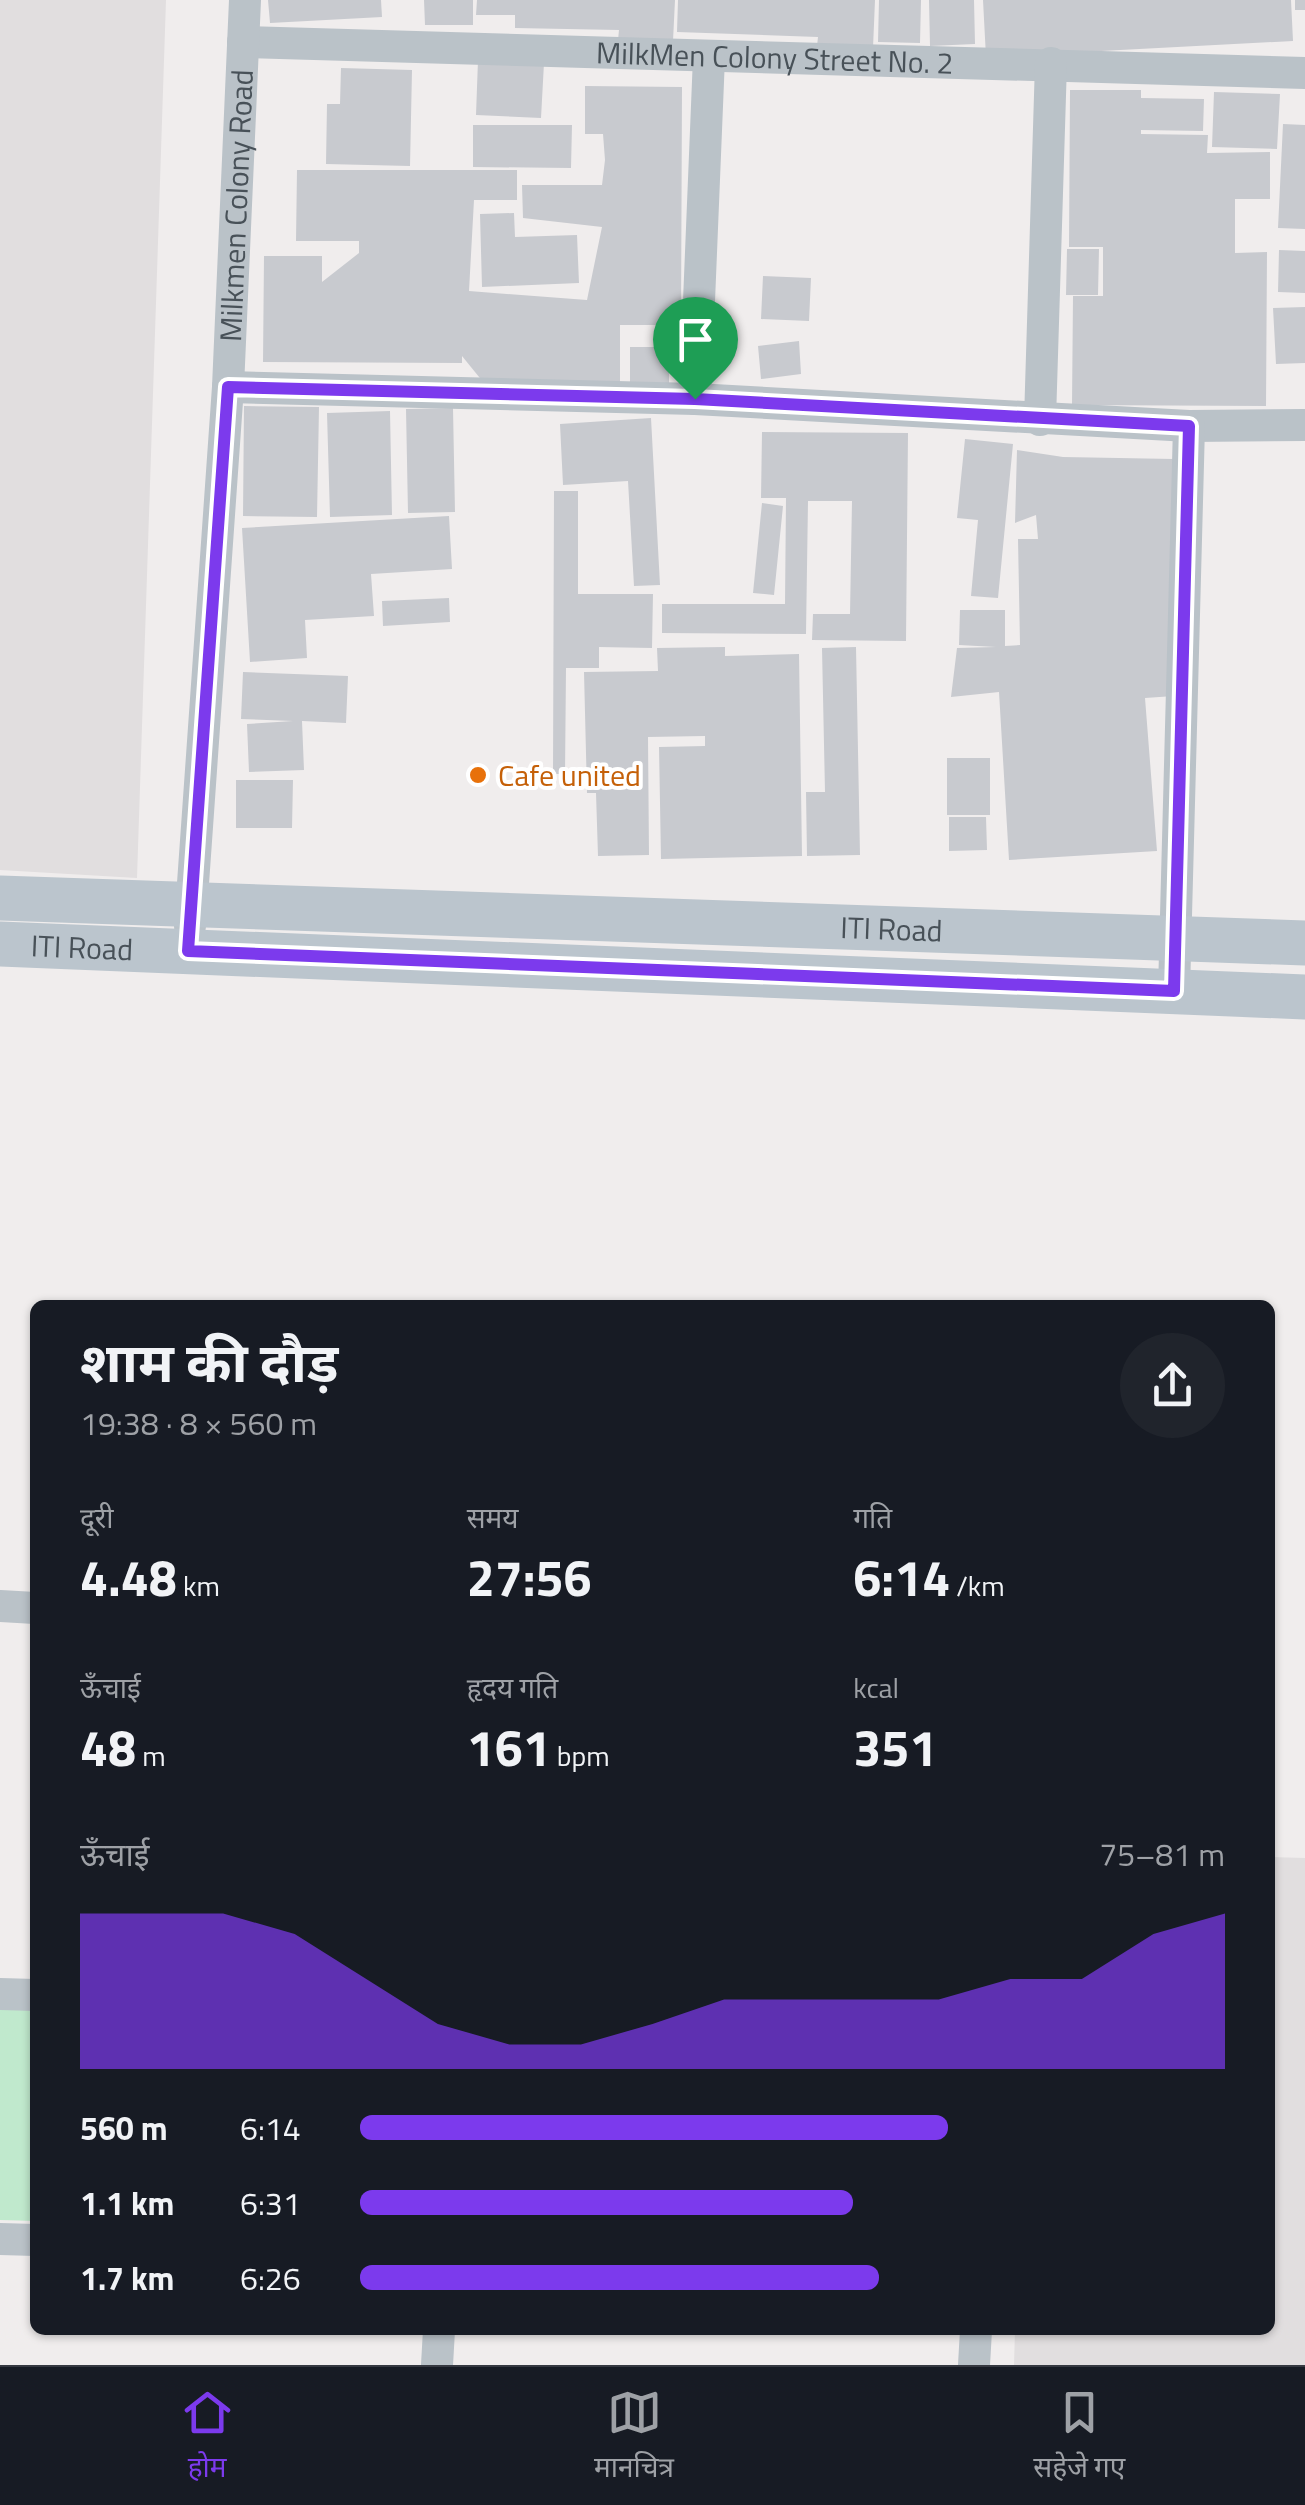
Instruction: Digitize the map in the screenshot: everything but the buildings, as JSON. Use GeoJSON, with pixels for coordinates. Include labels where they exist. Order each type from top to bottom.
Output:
{"type":"FeatureCollection","features":[{"type":"Feature","properties":{"kind":"street","name":"Milkmen Colony Road"},"geometry":{"type":"LineString","coordinates":[[188,951],[228,387],[245,0]]}},
{"type":"Feature","properties":{"kind":"street","name":"MilkMen Colony Street No. 2"},"geometry":{"type":"LineString","coordinates":[[244,42],[1305,72]]}},
{"type":"Feature","properties":{"kind":"street"},"geometry":{"type":"LineString","coordinates":[[695,399],[709,57]]}},
{"type":"Feature","properties":{"kind":"street"},"geometry":{"type":"LineString","coordinates":[[1040,420],[1051,63]]}},
{"type":"Feature","properties":{"kind":"street"},"geometry":{"type":"LineString","coordinates":[[228,387],[695,399],[1040,420],[1305,426]]}},
{"type":"Feature","properties":{"kind":"street"},"geometry":{"type":"LineString","coordinates":[[1174,991],[1189,426]]}},
{"type":"Feature","properties":{"kind":"street","name":"ITI Road"},"geometry":{"type":"LineString","coordinates":[[0,898],[1305,944]]}},
{"type":"Feature","properties":{"kind":"street","name":"ITI Road"},"geometry":{"type":"LineString","coordinates":[[0,944],[1305,997]]}},
{"type":"Feature","properties":{"kind":"street"},"geometry":{"type":"LineString","coordinates":[[0,1606],[30,1608]]}},
{"type":"Feature","properties":{"kind":"street"},"geometry":{"type":"LineString","coordinates":[[0,1994],[30,1995]]}},
{"type":"Feature","properties":{"kind":"street"},"geometry":{"type":"LineString","coordinates":[[0,2239],[30,2240]]}},
{"type":"Feature","properties":{"kind":"street"},"geometry":{"type":"LineString","coordinates":[[438,2365],[439,2335]]}},
{"type":"Feature","properties":{"kind":"street"},"geometry":{"type":"LineString","coordinates":[[974,2365],[976,2335]]}},
{"type":"Feature","properties":{"kind":"shaded area"},"geometry":{"type":"Polygon","coordinates":[[[0,0],[166,0],[137,878],[0,870],[0,0]]]}},
{"type":"Feature","properties":{"kind":"shaded area"},"geometry":{"type":"Polygon","coordinates":[[[1275,1857],[1305,1858],[1305,2365],[1014,2365],[1015,2335],[1275,2335],[1275,1857]]]}},
{"type":"Feature","properties":{"kind":"green space"},"geometry":{"type":"Polygon","coordinates":[[[0,2009],[30,2010],[30,2221],[0,2220],[0,2009]]]}},
{"type":"Feature","properties":{"kind":"place","name":"Cafe united"},"geometry":{"type":"Point","coordinates":[478,775]}},
{"type":"Feature","properties":{"kind":"route"},"geometry":{"type":"LineString","coordinates":[[228,387],[695,399],[1189,426],[1174,991],[188,951],[228,387]]}}]}
